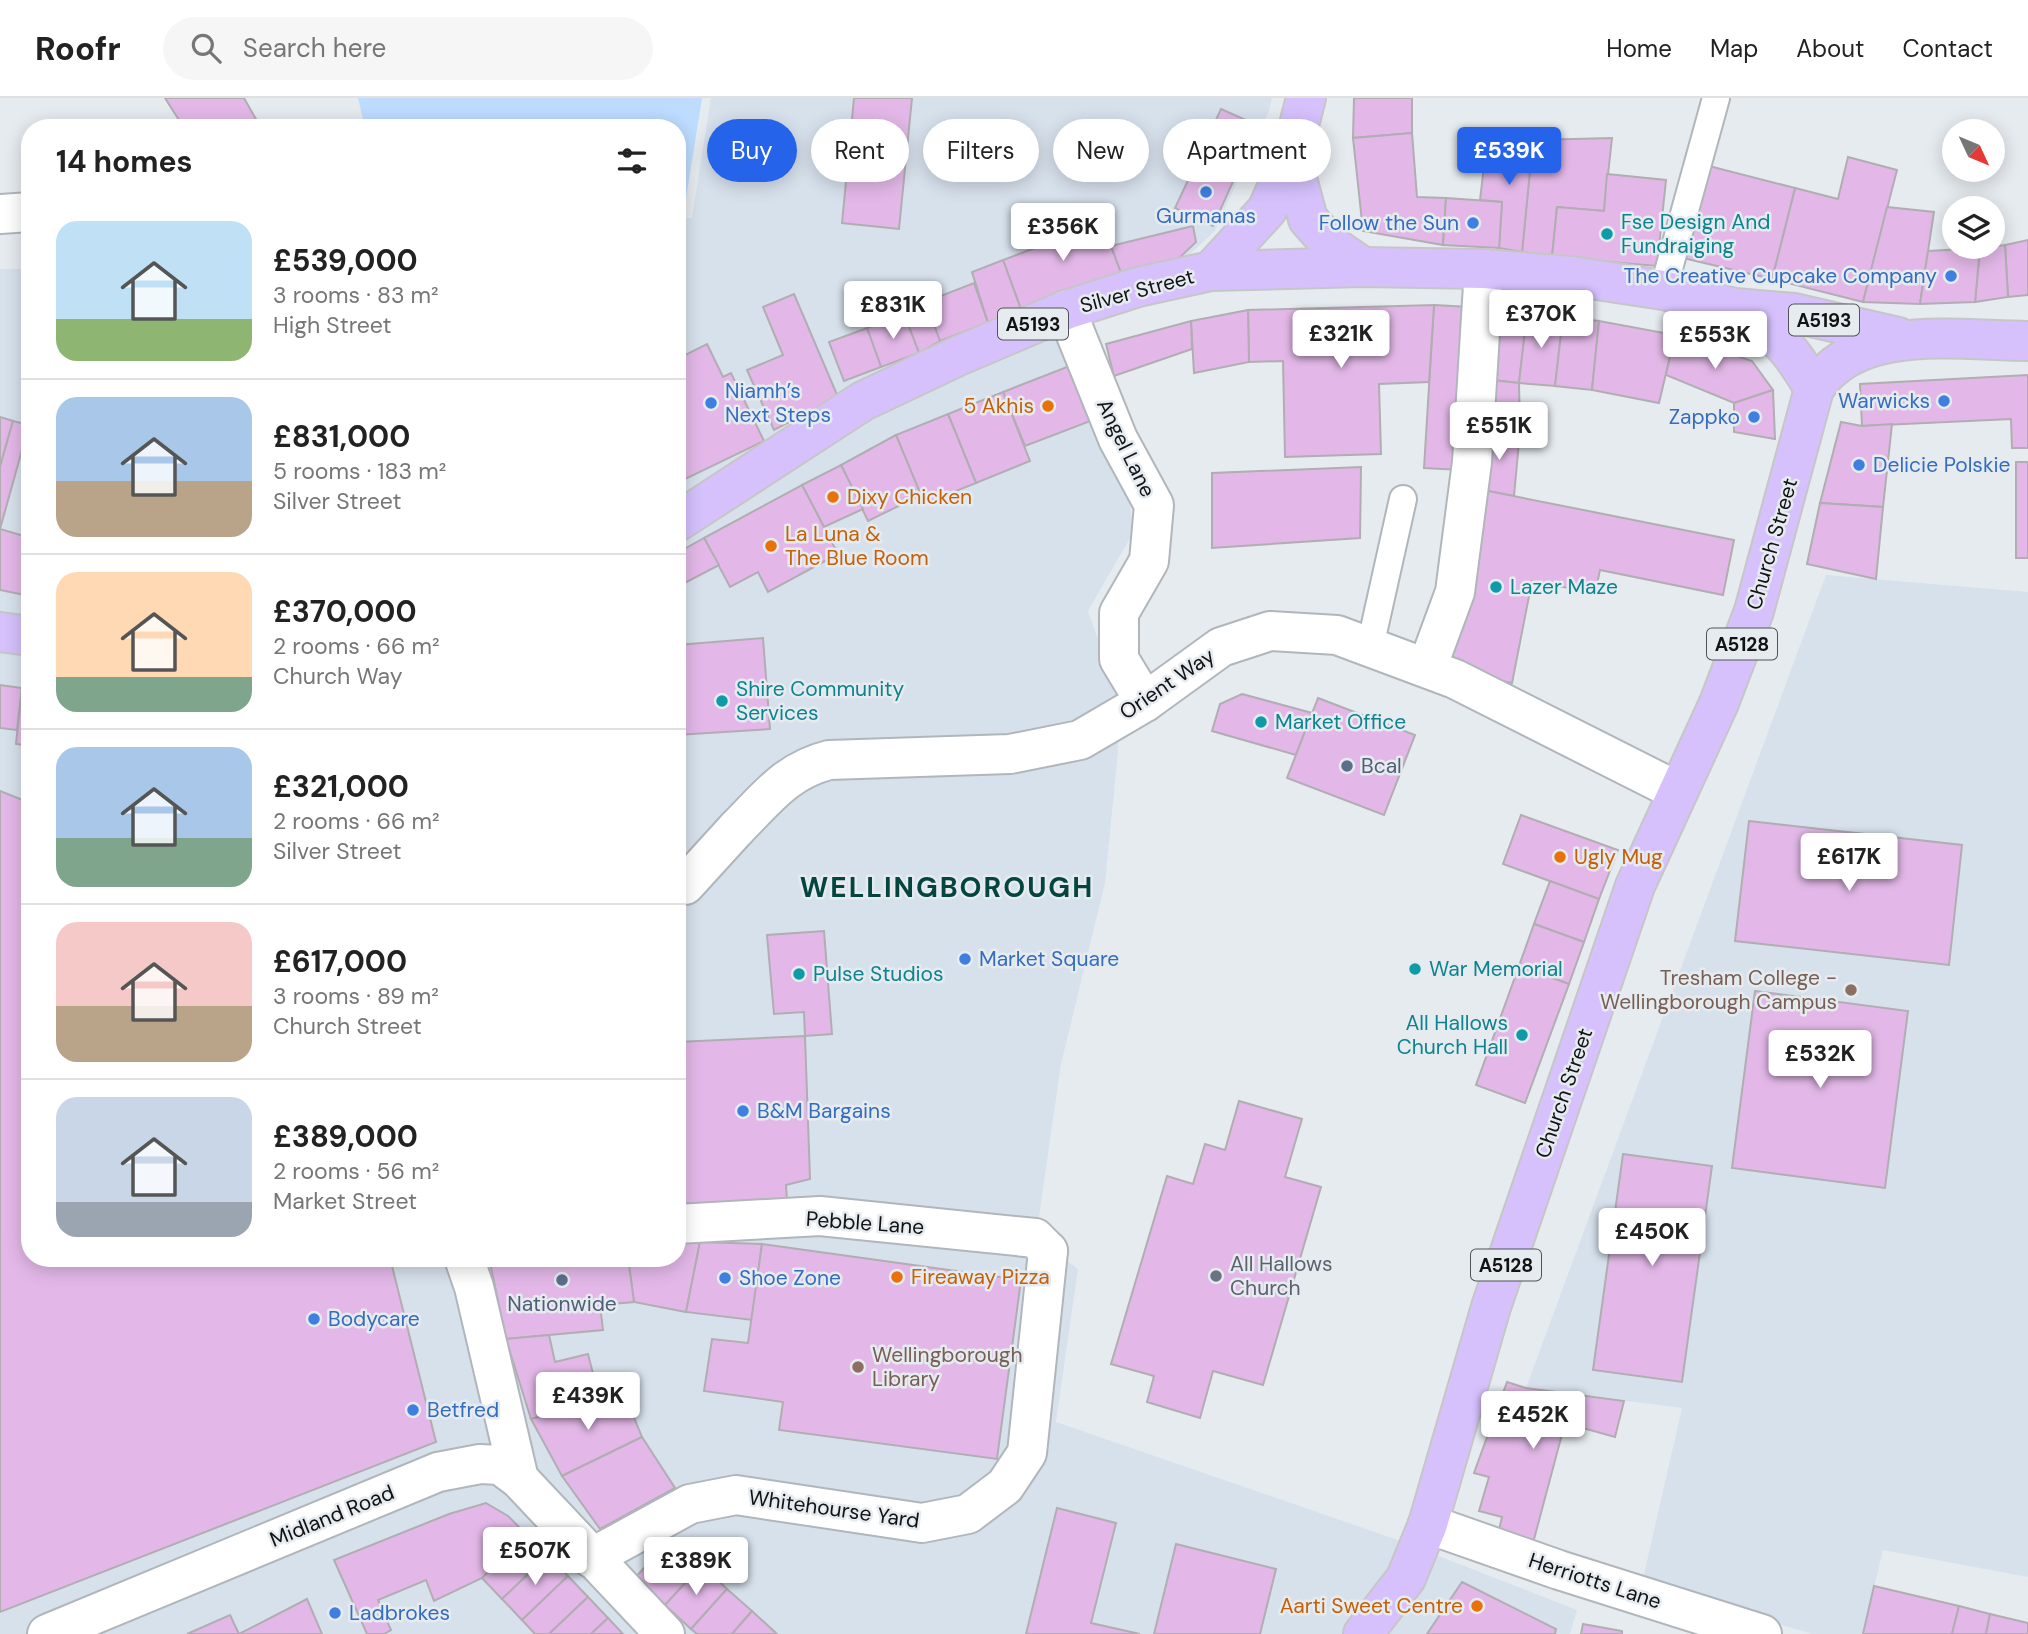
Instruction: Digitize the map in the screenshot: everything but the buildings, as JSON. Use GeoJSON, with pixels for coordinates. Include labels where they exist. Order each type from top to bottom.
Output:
{"type":"FeatureCollection","features":[{"type":"Feature","properties":{"kind":"main road"},"geometry":{"type":"LineString","coordinates":[[1301,119],[1306,98]]}},
{"type":"Feature","properties":{"kind":"main road"},"geometry":{"type":"LineString","coordinates":[[1211,271],[1267,210],[1279,182]]}},
{"type":"Feature","properties":{"kind":"main road"},"geometry":{"type":"LineString","coordinates":[[1298,182],[1308,219],[1332,245],[1363,267]]}},
{"type":"Feature","properties":{"kind":"main road","name":"Silver Street"},"geometry":{"type":"LineString","coordinates":[[686,516],[863,401],[956,356],[1066,310],[1138,287],[1211,271],[1363,267],[1485,269]]}},
{"type":"Feature","properties":{"kind":"main road","name":"A5193"},"geometry":{"type":"LineString","coordinates":[[1485,269],[1571,276],[1664,290],[1735,309],[1794,313],[1911,340],[2028,341]]}},
{"type":"Feature","properties":{"kind":"main road","name":"A5193"},"geometry":{"type":"LineString","coordinates":[[1735,309],[1779,337],[1793,352],[1814,389],[1825,371],[1849,355],[1911,340]]}},
{"type":"Feature","properties":{"kind":"main road","name":"Church Street"},"geometry":{"type":"LineString","coordinates":[[1363,1634],[1406,1578],[1428,1524],[1491,1307],[1636,886],[1719,703],[1754,611],[1814,389]]}},
{"type":"Feature","properties":{"kind":"main road"},"geometry":{"type":"LineString","coordinates":[[0,632],[21,635]]}},
{"type":"Feature","properties":{"kind":"street"},"geometry":{"type":"LineString","coordinates":[[0,214],[21,213]]}},
{"type":"Feature","properties":{"kind":"street"},"geometry":{"type":"LineString","coordinates":[[1427,668],[1455,592],[1472,461],[1485,269]]}},
{"type":"Feature","properties":{"kind":"street","name":"Angel Lane"},"geometry":{"type":"LineString","coordinates":[[1066,310],[1118,439],[1154,505],[1149,561],[1119,613],[1118,659],[1145,702]]}},
{"type":"Feature","properties":{"kind":"street","name":"Orient Way"},"geometry":{"type":"LineString","coordinates":[[686,884],[788,777],[805,766],[829,760],[1010,754],[1080,740],[1145,702],[1221,647],[1270,631],[1337,635],[1455,678],[1677,791]]}},
{"type":"Feature","properties":{"kind":"street","name":"Pebble Lane"},"geometry":{"type":"LineString","coordinates":[[686,1223],[820,1216],[1035,1238],[1048,1251]]}},
{"type":"Feature","properties":{"kind":"street","name":"Whitehourse Yard"},"geometry":{"type":"LineString","coordinates":[[592,1558],[690,1504],[736,1495],[922,1523],[968,1514],[1006,1486],[1027,1453],[1048,1251]]}},
{"type":"Feature","properties":{"kind":"street"},"geometry":{"type":"LineString","coordinates":[[467,1267],[519,1479]]}},
{"type":"Feature","properties":{"kind":"street","name":"Midland Road"},"geometry":{"type":"LineString","coordinates":[[47,1634],[438,1472],[480,1464],[500,1465],[519,1479],[665,1634]]}},
{"type":"Feature","properties":{"kind":"street","name":"Herriotts Lane"},"geometry":{"type":"LineString","coordinates":[[1428,1524],[1559,1570],[1762,1634]]}},
{"type":"Feature","properties":{"kind":"lane"},"geometry":{"type":"LineString","coordinates":[[1664,290],[1716,98]]}},
{"type":"Feature","properties":{"kind":"lane"},"geometry":{"type":"LineString","coordinates":[[1370,647],[1403,499]]}},
{"type":"Feature","properties":{"kind":"shaded area"},"geometry":{"type":"Polygon","coordinates":[[[358,98],[702,98],[686,198],[686,119],[363,119],[358,98]]]}},
{"type":"Feature","properties":{"kind":"shaded area"},"geometry":{"type":"Polygon","coordinates":[[[711,98],[1272,98],[1265,119],[1163,119],[1163,182],[1237,182],[1215,231],[1177,266],[1057,305],[1127,475],[1133,533],[1088,611],[1116,690],[1118,752],[1105,883],[1061,1064],[1036,1238],[1078,1269],[1056,1422],[1395,1539],[1577,1610],[1570,1634],[0,1634],[0,269],[21,269],[21,1267],[686,1267],[686,218],[692,218],[707,123],[707,182],[797,182],[797,119],[708,119],[711,98]]]}},
{"type":"Feature","properties":{"kind":"shaded area","name":"Tresham College - Wellingborough Campus"},"geometry":{"type":"Polygon","coordinates":[[[1826,575],[2028,592],[2028,1577],[1883,1550],[1863,1634],[1812,1634],[1642,1583],[1682,1408],[1526,1388],[1826,575]]]}},
{"type":"Feature","properties":{"kind":"place","name":"Gurmanas"},"geometry":{"type":"Point","coordinates":[1206,192]}},
{"type":"Feature","properties":{"kind":"place","name":"Follow the Sun"},"geometry":{"type":"Point","coordinates":[1473,223]}},
{"type":"Feature","properties":{"kind":"place","name":"Fse Design And Fundraiging"},"geometry":{"type":"Point","coordinates":[1607,234]}},
{"type":"Feature","properties":{"kind":"place","name":"The Creative Cupcake Company"},"geometry":{"type":"Point","coordinates":[1951,276]}},
{"type":"Feature","properties":{"kind":"place","name":"Warwicks"},"geometry":{"type":"Point","coordinates":[1944,401]}},
{"type":"Feature","properties":{"kind":"place","name":"Niamh’s Next Steps"},"geometry":{"type":"Point","coordinates":[711,403]}},
{"type":"Feature","properties":{"kind":"place","name":"5 Akhis"},"geometry":{"type":"Point","coordinates":[1048,406]}},
{"type":"Feature","properties":{"kind":"place","name":"Zappko"},"geometry":{"type":"Point","coordinates":[1754,417]}},
{"type":"Feature","properties":{"kind":"place","name":"Delicie Polskie"},"geometry":{"type":"Point","coordinates":[1859,465]}},
{"type":"Feature","properties":{"kind":"place","name":"Dixy Chicken"},"geometry":{"type":"Point","coordinates":[833,497]}},
{"type":"Feature","properties":{"kind":"place","name":"La Luna & The Blue Room"},"geometry":{"type":"Point","coordinates":[771,546]}},
{"type":"Feature","properties":{"kind":"place","name":"Lazer Maze"},"geometry":{"type":"Point","coordinates":[1496,587]}},
{"type":"Feature","properties":{"kind":"place","name":"Shire Community Services"},"geometry":{"type":"Point","coordinates":[722,701]}},
{"type":"Feature","properties":{"kind":"place","name":"Market Office"},"geometry":{"type":"Point","coordinates":[1261,722]}},
{"type":"Feature","properties":{"kind":"place","name":"Bcal"},"geometry":{"type":"Point","coordinates":[1347,766]}},
{"type":"Feature","properties":{"kind":"place","name":"Ugly Mug"},"geometry":{"type":"Point","coordinates":[1560,857]}},
{"type":"Feature","properties":{"kind":"place","name":"Market Square"},"geometry":{"type":"Point","coordinates":[965,959]}},
{"type":"Feature","properties":{"kind":"place","name":"War Memorial"},"geometry":{"type":"Point","coordinates":[1415,969]}},
{"type":"Feature","properties":{"kind":"place","name":"Pulse Studios"},"geometry":{"type":"Point","coordinates":[799,974]}},
{"type":"Feature","properties":{"kind":"place","name":"Tresham College - Wellingborough Campus"},"geometry":{"type":"Point","coordinates":[1851,990]}},
{"type":"Feature","properties":{"kind":"place","name":"All Hallows Church Hall"},"geometry":{"type":"Point","coordinates":[1522,1035]}},
{"type":"Feature","properties":{"kind":"place","name":"B&M Bargains"},"geometry":{"type":"Point","coordinates":[743,1111]}},
{"type":"Feature","properties":{"kind":"place","name":"All Hallows Church"},"geometry":{"type":"Point","coordinates":[1216,1276]}},
{"type":"Feature","properties":{"kind":"place","name":"Fireaway Pizza"},"geometry":{"type":"Point","coordinates":[897,1277]}},
{"type":"Feature","properties":{"kind":"place","name":"Shoe Zone"},"geometry":{"type":"Point","coordinates":[725,1278]}},
{"type":"Feature","properties":{"kind":"place","name":"Nationwide"},"geometry":{"type":"Point","coordinates":[562,1280]}},
{"type":"Feature","properties":{"kind":"place","name":"Bodycare"},"geometry":{"type":"Point","coordinates":[314,1319]}},
{"type":"Feature","properties":{"kind":"place","name":"Wellingborough Library"},"geometry":{"type":"Point","coordinates":[858,1367]}},
{"type":"Feature","properties":{"kind":"place","name":"Betfred"},"geometry":{"type":"Point","coordinates":[413,1410]}},
{"type":"Feature","properties":{"kind":"place","name":"Aarti Sweet Centre"},"geometry":{"type":"Point","coordinates":[1477,1606]}},
{"type":"Feature","properties":{"kind":"place","name":"Ladbrokes"},"geometry":{"type":"Point","coordinates":[335,1613]}},
{"type":"Feature","properties":{"kind":"district","name":"WELLINGBOROUGH"},"geometry":{"type":"Point","coordinates":[947,887]}}]}
